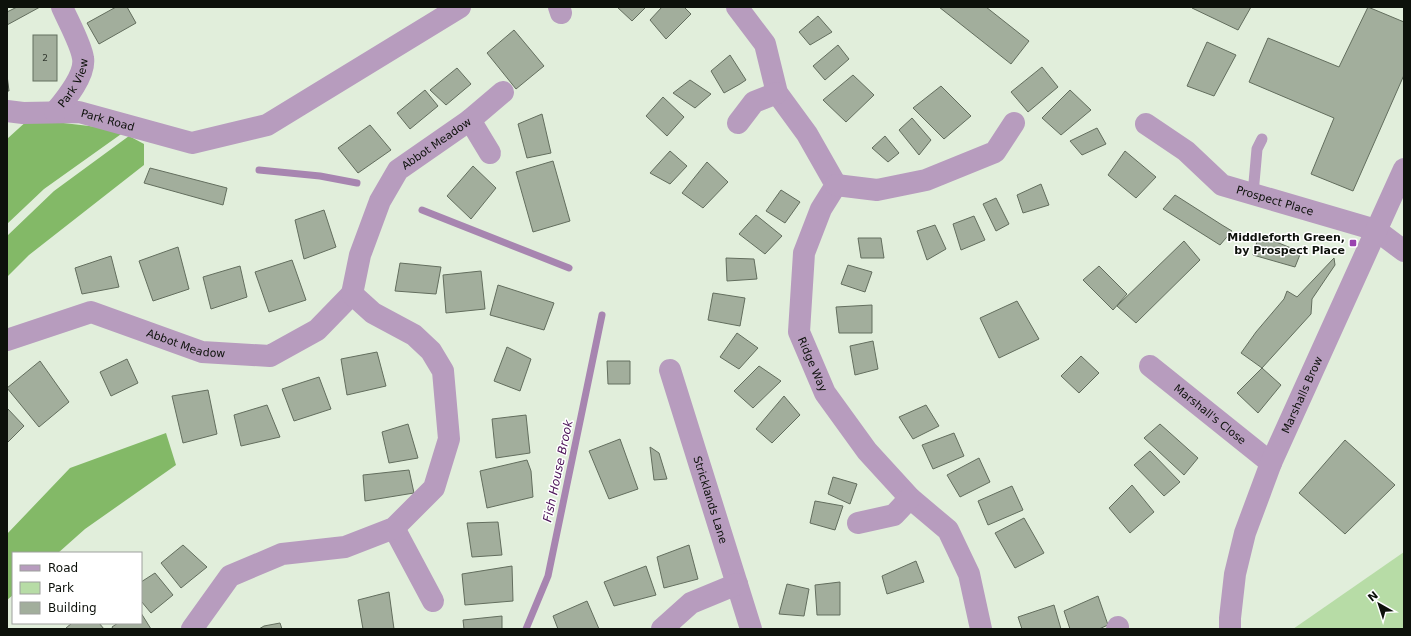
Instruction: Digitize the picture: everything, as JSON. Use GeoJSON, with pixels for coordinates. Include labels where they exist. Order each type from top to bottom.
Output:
{"type":"FeatureCollection","features":[{"type":"Feature","properties":{"kind":"street","name":"Park View"},"geometry":{"type":"LineString","coordinates":[[55,112],[69,95],[79,78],[84,59],[62,7]]}},
{"type":"Feature","properties":{"kind":"street","name":"Park Road"},"geometry":{"type":"LineString","coordinates":[[12,117],[55,112],[79,112],[192,143],[267,125],[460,7]]}},
{"type":"Feature","properties":{"kind":"street"},"geometry":{"type":"LineString","coordinates":[[737,7],[765,44],[777,93],[808,134],[836,184],[877,190],[926,180],[995,152],[1014,123]]}},
{"type":"Feature","properties":{"kind":"street","name":"Abbot Meadow"},"geometry":{"type":"LineString","coordinates":[[7,340],[91,312],[202,352],[270,356],[317,330],[352,294],[360,255],[377,208],[398,170],[470,120],[503,92]]}},
{"type":"Feature","properties":{"kind":"street"},"geometry":{"type":"LineString","coordinates":[[738,123],[754,102],[777,93]]}},
{"type":"Feature","properties":{"kind":"street"},"geometry":{"type":"LineString","coordinates":[[470,120],[490,153]]}},
{"type":"Feature","properties":{"kind":"street","name":"Prospect Place"},"geometry":{"type":"LineString","coordinates":[[1146,124],[1186,151],[1222,185],[1376,230]]}},
{"type":"Feature","properties":{"kind":"street","name":"Marshalls Brow"},"geometry":{"type":"LineString","coordinates":[[1230,629],[1235,574],[1245,533],[1271,463],[1404,169]]}},
{"type":"Feature","properties":{"kind":"street","name":"Ridge Way"},"geometry":{"type":"LineString","coordinates":[[836,184],[821,210],[804,253],[800,332],[825,393],[867,452],[910,498],[948,530],[969,574],[981,629]]}},
{"type":"Feature","properties":{"kind":"street"},"geometry":{"type":"LineString","coordinates":[[1376,230],[1404,251]]}},
{"type":"Feature","properties":{"kind":"street"},"geometry":{"type":"LineString","coordinates":[[192,629],[230,576],[282,554],[345,547],[394,528],[434,488],[449,439],[443,371],[431,351],[414,335],[373,312],[352,294]]}},
{"type":"Feature","properties":{"kind":"street","name":"Marshall's Close"},"geometry":{"type":"LineString","coordinates":[[1150,366],[1271,463]]}},
{"type":"Feature","properties":{"kind":"street","name":"Stricklands Lane"},"geometry":{"type":"LineString","coordinates":[[670,370],[751,629]]}},
{"type":"Feature","properties":{"kind":"street"},"geometry":{"type":"LineString","coordinates":[[858,523],[894,515],[910,498]]}},
{"type":"Feature","properties":{"kind":"street"},"geometry":{"type":"LineString","coordinates":[[394,528],[433,601]]}},
{"type":"Feature","properties":{"kind":"street"},"geometry":{"type":"LineString","coordinates":[[662,629],[691,603],[737,584]]}},
{"type":"Feature","properties":{"kind":"lane"},"geometry":{"type":"LineString","coordinates":[[1253,194],[1257,149],[1262,139]]}},
{"type":"Feature","properties":{"kind":"green space"},"geometry":{"type":"Polygon","coordinates":[[[29,119],[115,129],[124,132],[44,189],[7,224],[7,139],[29,119]]]}},
{"type":"Feature","properties":{"kind":"green space"},"geometry":{"type":"Polygon","coordinates":[[[129,136],[144,144],[144,165],[29,255],[7,277],[7,236],[54,191],[129,136]]]}},
{"type":"Feature","properties":{"kind":"green space"},"geometry":{"type":"Polygon","coordinates":[[[166,433],[176,465],[85,529],[59,552],[12,552],[12,596],[7,600],[7,534],[70,468],[166,433]]]}},
{"type":"Feature","properties":{"kind":"green space"},"geometry":{"type":"Polygon","coordinates":[[[1404,552],[1404,629],[1293,629],[1404,552]]]}},
{"type":"Feature","properties":{"kind":"building"},"geometry":{"type":"Polygon","coordinates":[[[17,7],[40,7],[7,25],[7,12],[17,7]]]}},
{"type":"Feature","properties":{"kind":"building"},"geometry":{"type":"Polygon","coordinates":[[[116,7],[127,7],[136,23],[99,44],[87,23],[116,7]]]}},
{"type":"Feature","properties":{"kind":"building"},"geometry":{"type":"Polygon","coordinates":[[[617,7],[646,7],[632,21],[617,7]]]}},
{"type":"Feature","properties":{"kind":"building"},"geometry":{"type":"Polygon","coordinates":[[[662,7],[684,7],[691,14],[666,39],[650,20],[662,7]]]}},
{"type":"Feature","properties":{"kind":"building"},"geometry":{"type":"Polygon","coordinates":[[[939,7],[986,7],[1029,41],[1011,64],[939,7]]]}},
{"type":"Feature","properties":{"kind":"building"},"geometry":{"type":"Polygon","coordinates":[[[1251,7],[1238,30],[1192,8],[1251,7]]]}},
{"type":"Feature","properties":{"kind":"building"},"geometry":{"type":"Polygon","coordinates":[[[1368,7],[1404,22],[1404,75],[1353,191],[1311,174],[1334,118],[1249,82],[1268,38],[1339,67],[1368,7]]]}},
{"type":"Feature","properties":{"kind":"building"},"geometry":{"type":"Polygon","coordinates":[[[818,16],[832,32],[810,45],[799,32],[818,16]]]}},
{"type":"Feature","properties":{"kind":"building"},"geometry":{"type":"Polygon","coordinates":[[[514,30],[544,66],[516,89],[487,53],[514,30]]]}},
{"type":"Feature","properties":{"kind":"building"},"geometry":{"type":"Polygon","coordinates":[[[33,35],[57,35],[57,81],[33,81],[33,35]]]}},
{"type":"Feature","properties":{"kind":"building"},"geometry":{"type":"Polygon","coordinates":[[[1207,42],[1236,55],[1214,96],[1187,86],[1207,42]]]}},
{"type":"Feature","properties":{"kind":"building"},"geometry":{"type":"Polygon","coordinates":[[[838,45],[849,59],[825,80],[813,66],[838,45]]]}},
{"type":"Feature","properties":{"kind":"building"},"geometry":{"type":"Polygon","coordinates":[[[730,55],[746,80],[724,93],[711,71],[730,55]]]}},
{"type":"Feature","properties":{"kind":"building"},"geometry":{"type":"Polygon","coordinates":[[[1042,67],[1058,87],[1028,112],[1011,92],[1042,67]]]}},
{"type":"Feature","properties":{"kind":"building"},"geometry":{"type":"Polygon","coordinates":[[[457,68],[471,84],[446,105],[430,90],[457,68]]]}},
{"type":"Feature","properties":{"kind":"building"},"geometry":{"type":"Polygon","coordinates":[[[7,75],[9,91],[7,91],[7,75]]]}},
{"type":"Feature","properties":{"kind":"building"},"geometry":{"type":"Polygon","coordinates":[[[853,75],[874,95],[846,122],[823,100],[853,75]]]}},
{"type":"Feature","properties":{"kind":"building"},"geometry":{"type":"Polygon","coordinates":[[[690,80],[711,94],[695,108],[673,93],[690,80]]]}},
{"type":"Feature","properties":{"kind":"building"},"geometry":{"type":"Polygon","coordinates":[[[941,86],[971,116],[944,139],[913,108],[941,86]]]}},
{"type":"Feature","properties":{"kind":"building"},"geometry":{"type":"Polygon","coordinates":[[[425,90],[438,106],[410,129],[397,113],[425,90]]]}},
{"type":"Feature","properties":{"kind":"building"},"geometry":{"type":"Polygon","coordinates":[[[1070,90],[1091,110],[1061,135],[1042,118],[1070,90]]]}},
{"type":"Feature","properties":{"kind":"building"},"geometry":{"type":"Polygon","coordinates":[[[663,97],[684,117],[667,136],[646,116],[663,97]]]}},
{"type":"Feature","properties":{"kind":"building"},"geometry":{"type":"Polygon","coordinates":[[[542,114],[551,153],[527,158],[518,124],[542,114]]]}},
{"type":"Feature","properties":{"kind":"building"},"geometry":{"type":"Polygon","coordinates":[[[912,118],[931,140],[919,155],[899,130],[912,118]]]}},
{"type":"Feature","properties":{"kind":"building"},"geometry":{"type":"Polygon","coordinates":[[[370,125],[391,150],[358,173],[338,148],[370,125]]]}},
{"type":"Feature","properties":{"kind":"building"},"geometry":{"type":"Polygon","coordinates":[[[1097,128],[1106,144],[1082,155],[1070,141],[1097,128]]]}},
{"type":"Feature","properties":{"kind":"building"},"geometry":{"type":"Polygon","coordinates":[[[885,136],[899,153],[888,162],[872,148],[885,136]]]}},
{"type":"Feature","properties":{"kind":"building"},"geometry":{"type":"Polygon","coordinates":[[[670,151],[687,166],[670,184],[650,173],[670,151]]]}},
{"type":"Feature","properties":{"kind":"building"},"geometry":{"type":"Polygon","coordinates":[[[1125,151],[1156,177],[1136,198],[1108,175],[1125,151]]]}},
{"type":"Feature","properties":{"kind":"building"},"geometry":{"type":"Polygon","coordinates":[[[553,161],[570,221],[533,232],[516,172],[553,161]]]}},
{"type":"Feature","properties":{"kind":"building"},"geometry":{"type":"Polygon","coordinates":[[[707,162],[728,182],[703,208],[682,193],[707,162]]]}},
{"type":"Feature","properties":{"kind":"building"},"geometry":{"type":"Polygon","coordinates":[[[473,166],[496,188],[471,219],[447,196],[473,166]]]}},
{"type":"Feature","properties":{"kind":"building"},"geometry":{"type":"Polygon","coordinates":[[[150,168],[227,188],[223,205],[144,183],[150,168]]]}},
{"type":"Feature","properties":{"kind":"building"},"geometry":{"type":"Polygon","coordinates":[[[1041,184],[1049,205],[1023,213],[1017,195],[1041,184]]]}},
{"type":"Feature","properties":{"kind":"building"},"geometry":{"type":"Polygon","coordinates":[[[781,190],[800,202],[785,223],[766,211],[781,190]]]}},
{"type":"Feature","properties":{"kind":"building"},"geometry":{"type":"Polygon","coordinates":[[[1175,195],[1232,231],[1220,245],[1163,209],[1175,195]]]}},
{"type":"Feature","properties":{"kind":"building"},"geometry":{"type":"Polygon","coordinates":[[[996,198],[1009,224],[996,231],[983,204],[996,198]]]}},
{"type":"Feature","properties":{"kind":"building"},"geometry":{"type":"Polygon","coordinates":[[[324,210],[336,247],[304,259],[295,220],[324,210]]]}},
{"type":"Feature","properties":{"kind":"building"},"geometry":{"type":"Polygon","coordinates":[[[756,215],[782,236],[765,254],[739,234],[756,215]]]}},
{"type":"Feature","properties":{"kind":"building"},"geometry":{"type":"Polygon","coordinates":[[[974,216],[985,240],[961,250],[953,224],[974,216]]]}},
{"type":"Feature","properties":{"kind":"building"},"geometry":{"type":"Polygon","coordinates":[[[935,225],[946,249],[927,260],[917,231],[935,225]]]}},
{"type":"Feature","properties":{"kind":"building"},"geometry":{"type":"Polygon","coordinates":[[[1259,235],[1301,252],[1295,267],[1253,255],[1259,235]]]}},
{"type":"Feature","properties":{"kind":"building"},"geometry":{"type":"Polygon","coordinates":[[[858,238],[881,238],[884,258],[861,258],[858,238]]]}},
{"type":"Feature","properties":{"kind":"building"},"geometry":{"type":"Polygon","coordinates":[[[1184,241],[1200,260],[1136,323],[1117,306],[1184,241]]]}},
{"type":"Feature","properties":{"kind":"building"},"geometry":{"type":"Polygon","coordinates":[[[178,247],[189,289],[153,301],[139,261],[178,247]]]}},
{"type":"Feature","properties":{"kind":"building"},"geometry":{"type":"Polygon","coordinates":[[[111,256],[119,287],[82,294],[75,268],[111,256]]]}},
{"type":"Feature","properties":{"kind":"building"},"geometry":{"type":"Polygon","coordinates":[[[726,258],[754,259],[757,279],[727,281],[726,258]]]}},
{"type":"Feature","properties":{"kind":"building"},"geometry":{"type":"Polygon","coordinates":[[[1334,258],[1335,265],[1312,299],[1311,314],[1262,368],[1241,353],[1256,332],[1284,299],[1287,291],[1297,297],[1334,258]]]}},
{"type":"Feature","properties":{"kind":"building"},"geometry":{"type":"Polygon","coordinates":[[[292,260],[306,300],[269,312],[255,272],[292,260]]]}},
{"type":"Feature","properties":{"kind":"building"},"geometry":{"type":"Polygon","coordinates":[[[400,263],[441,267],[436,294],[395,291],[400,263]]]}},
{"type":"Feature","properties":{"kind":"building"},"geometry":{"type":"Polygon","coordinates":[[[848,265],[872,272],[865,292],[841,284],[848,265]]]}},
{"type":"Feature","properties":{"kind":"building"},"geometry":{"type":"Polygon","coordinates":[[[240,266],[247,297],[211,309],[203,277],[240,266]]]}},
{"type":"Feature","properties":{"kind":"building"},"geometry":{"type":"Polygon","coordinates":[[[1099,266],[1127,294],[1113,310],[1083,280],[1099,266]]]}},
{"type":"Feature","properties":{"kind":"building"},"geometry":{"type":"Polygon","coordinates":[[[481,271],[485,309],[446,313],[443,275],[481,271]]]}},
{"type":"Feature","properties":{"kind":"building"},"geometry":{"type":"Polygon","coordinates":[[[498,285],[554,303],[544,330],[490,315],[498,285]]]}},
{"type":"Feature","properties":{"kind":"building"},"geometry":{"type":"Polygon","coordinates":[[[713,293],[745,298],[740,326],[708,320],[713,293]]]}},
{"type":"Feature","properties":{"kind":"building"},"geometry":{"type":"Polygon","coordinates":[[[1017,301],[1039,339],[999,358],[980,318],[1017,301]]]}},
{"type":"Feature","properties":{"kind":"building"},"geometry":{"type":"Polygon","coordinates":[[[872,305],[872,333],[839,333],[836,307],[872,305]]]}},
{"type":"Feature","properties":{"kind":"building"},"geometry":{"type":"Polygon","coordinates":[[[737,333],[758,348],[739,369],[720,357],[737,333]]]}},
{"type":"Feature","properties":{"kind":"building"},"geometry":{"type":"Polygon","coordinates":[[[873,341],[878,369],[855,375],[850,346],[873,341]]]}},
{"type":"Feature","properties":{"kind":"building"},"geometry":{"type":"Polygon","coordinates":[[[507,347],[531,359],[520,391],[494,381],[507,347]]]}},
{"type":"Feature","properties":{"kind":"building"},"geometry":{"type":"Polygon","coordinates":[[[377,352],[386,386],[347,395],[341,359],[377,352]]]}},
{"type":"Feature","properties":{"kind":"building"},"geometry":{"type":"Polygon","coordinates":[[[1081,356],[1099,373],[1079,393],[1061,376],[1081,356]]]}},
{"type":"Feature","properties":{"kind":"building"},"geometry":{"type":"Polygon","coordinates":[[[127,359],[138,383],[111,396],[100,372],[127,359]]]}},
{"type":"Feature","properties":{"kind":"building"},"geometry":{"type":"Polygon","coordinates":[[[40,361],[69,402],[39,427],[7,388],[40,361]]]}},
{"type":"Feature","properties":{"kind":"building"},"geometry":{"type":"Polygon","coordinates":[[[607,361],[630,361],[630,384],[608,384],[607,361]]]}},
{"type":"Feature","properties":{"kind":"building"},"geometry":{"type":"Polygon","coordinates":[[[759,366],[781,381],[753,408],[734,391],[759,366]]]}},
{"type":"Feature","properties":{"kind":"building"},"geometry":{"type":"Polygon","coordinates":[[[1262,368],[1281,385],[1258,413],[1237,393],[1262,368]]]}},
{"type":"Feature","properties":{"kind":"building"},"geometry":{"type":"Polygon","coordinates":[[[319,377],[331,409],[294,421],[282,389],[319,377]]]}},
{"type":"Feature","properties":{"kind":"building"},"geometry":{"type":"Polygon","coordinates":[[[208,390],[217,434],[183,443],[172,396],[208,390]]]}},
{"type":"Feature","properties":{"kind":"building"},"geometry":{"type":"Polygon","coordinates":[[[784,396],[800,415],[772,443],[756,429],[784,396]]]}},
{"type":"Feature","properties":{"kind":"building"},"geometry":{"type":"Polygon","coordinates":[[[267,405],[280,437],[241,446],[234,415],[267,405]]]}},
{"type":"Feature","properties":{"kind":"building"},"geometry":{"type":"Polygon","coordinates":[[[926,405],[939,426],[913,439],[899,417],[926,405]]]}},
{"type":"Feature","properties":{"kind":"building"},"geometry":{"type":"Polygon","coordinates":[[[7,408],[24,426],[7,443],[7,408]]]}},
{"type":"Feature","properties":{"kind":"building"},"geometry":{"type":"Polygon","coordinates":[[[526,415],[530,453],[496,458],[492,419],[526,415]]]}},
{"type":"Feature","properties":{"kind":"building"},"geometry":{"type":"Polygon","coordinates":[[[408,424],[418,458],[389,463],[382,432],[408,424]]]}},
{"type":"Feature","properties":{"kind":"building"},"geometry":{"type":"Polygon","coordinates":[[[1160,424],[1198,458],[1184,475],[1144,438],[1160,424]]]}},
{"type":"Feature","properties":{"kind":"building"},"geometry":{"type":"Polygon","coordinates":[[[954,433],[964,456],[933,469],[922,445],[954,433]]]}},
{"type":"Feature","properties":{"kind":"building"},"geometry":{"type":"Polygon","coordinates":[[[620,439],[638,489],[609,499],[589,451],[620,439]]]}},
{"type":"Feature","properties":{"kind":"building"},"geometry":{"type":"Polygon","coordinates":[[[1345,440],[1395,485],[1345,534],[1299,493],[1345,440]]]}},
{"type":"Feature","properties":{"kind":"building"},"geometry":{"type":"Polygon","coordinates":[[[650,447],[659,453],[667,479],[654,480],[650,447]]]}},
{"type":"Feature","properties":{"kind":"building"},"geometry":{"type":"Polygon","coordinates":[[[1150,451],[1180,482],[1164,496],[1134,465],[1150,451]]]}},
{"type":"Feature","properties":{"kind":"building"},"geometry":{"type":"Polygon","coordinates":[[[979,458],[990,482],[960,497],[947,475],[979,458]]]}},
{"type":"Feature","properties":{"kind":"building"},"geometry":{"type":"Polygon","coordinates":[[[527,460],[531,471],[533,497],[487,508],[480,471],[527,460]]]}},
{"type":"Feature","properties":{"kind":"building"},"geometry":{"type":"Polygon","coordinates":[[[409,470],[414,493],[365,501],[363,475],[409,470]]]}},
{"type":"Feature","properties":{"kind":"building"},"geometry":{"type":"Polygon","coordinates":[[[833,477],[857,484],[850,504],[828,494],[833,477]]]}},
{"type":"Feature","properties":{"kind":"building"},"geometry":{"type":"Polygon","coordinates":[[[1132,485],[1154,512],[1130,533],[1109,508],[1132,485]]]}},
{"type":"Feature","properties":{"kind":"building"},"geometry":{"type":"Polygon","coordinates":[[[1012,486],[1023,510],[988,525],[978,501],[1012,486]]]}},
{"type":"Feature","properties":{"kind":"building"},"geometry":{"type":"Polygon","coordinates":[[[815,501],[843,506],[835,530],[810,523],[815,501]]]}},
{"type":"Feature","properties":{"kind":"building"},"geometry":{"type":"Polygon","coordinates":[[[1024,518],[1044,553],[1015,568],[995,533],[1024,518]]]}},
{"type":"Feature","properties":{"kind":"building"},"geometry":{"type":"Polygon","coordinates":[[[498,522],[502,555],[472,557],[467,523],[498,522]]]}},
{"type":"Feature","properties":{"kind":"building"},"geometry":{"type":"Polygon","coordinates":[[[183,545],[207,567],[181,588],[161,563],[183,545]]]}},
{"type":"Feature","properties":{"kind":"building"},"geometry":{"type":"Polygon","coordinates":[[[689,545],[698,579],[664,588],[657,557],[689,545]]]}},
{"type":"Feature","properties":{"kind":"building"},"geometry":{"type":"Polygon","coordinates":[[[916,561],[924,582],[887,594],[882,576],[916,561]]]}},
{"type":"Feature","properties":{"kind":"building"},"geometry":{"type":"Polygon","coordinates":[[[512,566],[513,601],[465,605],[462,574],[512,566]]]}},
{"type":"Feature","properties":{"kind":"building"},"geometry":{"type":"Polygon","coordinates":[[[646,566],[656,595],[614,606],[604,582],[646,566]]]}},
{"type":"Feature","properties":{"kind":"building"},"geometry":{"type":"Polygon","coordinates":[[[155,573],[173,595],[151,613],[142,602],[142,581],[155,573]]]}},
{"type":"Feature","properties":{"kind":"building"},"geometry":{"type":"Polygon","coordinates":[[[840,582],[840,615],[817,615],[815,585],[840,582]]]}},
{"type":"Feature","properties":{"kind":"building"},"geometry":{"type":"Polygon","coordinates":[[[787,584],[809,589],[804,616],[779,614],[787,584]]]}},
{"type":"Feature","properties":{"kind":"building"},"geometry":{"type":"Polygon","coordinates":[[[389,592],[394,629],[363,629],[358,600],[389,592]]]}},
{"type":"Feature","properties":{"kind":"building"},"geometry":{"type":"Polygon","coordinates":[[[1098,596],[1108,625],[1099,629],[1070,629],[1064,611],[1098,596]]]}},
{"type":"Feature","properties":{"kind":"building"},"geometry":{"type":"Polygon","coordinates":[[[587,601],[599,629],[558,629],[553,616],[587,601]]]}},
{"type":"Feature","properties":{"kind":"building"},"geometry":{"type":"Polygon","coordinates":[[[1054,605],[1061,629],[1022,629],[1018,617],[1054,605]]]}},
{"type":"Feature","properties":{"kind":"building"},"geometry":{"type":"Polygon","coordinates":[[[142,615],[151,629],[113,629],[112,627],[116,624],[142,624],[142,615]]]}},
{"type":"Feature","properties":{"kind":"building"},"geometry":{"type":"Polygon","coordinates":[[[502,616],[502,629],[464,629],[463,620],[502,616]]]}},
{"type":"Feature","properties":{"kind":"building"},"geometry":{"type":"Polygon","coordinates":[[[280,623],[282,629],[259,629],[264,626],[280,623]]]}},
{"type":"Feature","properties":{"kind":"building"},"geometry":{"type":"Polygon","coordinates":[[[71,624],[100,624],[104,629],[67,629],[66,628],[71,624]]]}},
{"type":"Feature","properties":{"kind":"waterway","name":"Fish House Brook"},"geometry":{"type":"LineString","coordinates":[[259,170],[320,176],[357,183]]}},
{"type":"Feature","properties":{"kind":"waterway","name":"Fish House Brook"},"geometry":{"type":"LineString","coordinates":[[422,210],[569,268]]}},
{"type":"Feature","properties":{"kind":"waterway","name":"Fish House Brook"},"geometry":{"type":"LineString","coordinates":[[526,629],[548,576],[602,315]]}},
{"type":"Feature","properties":{"kind":"place","name":"Middleforth Green, by Prospect Place"},"geometry":{"type":"Point","coordinates":[1353,243]}}]}
